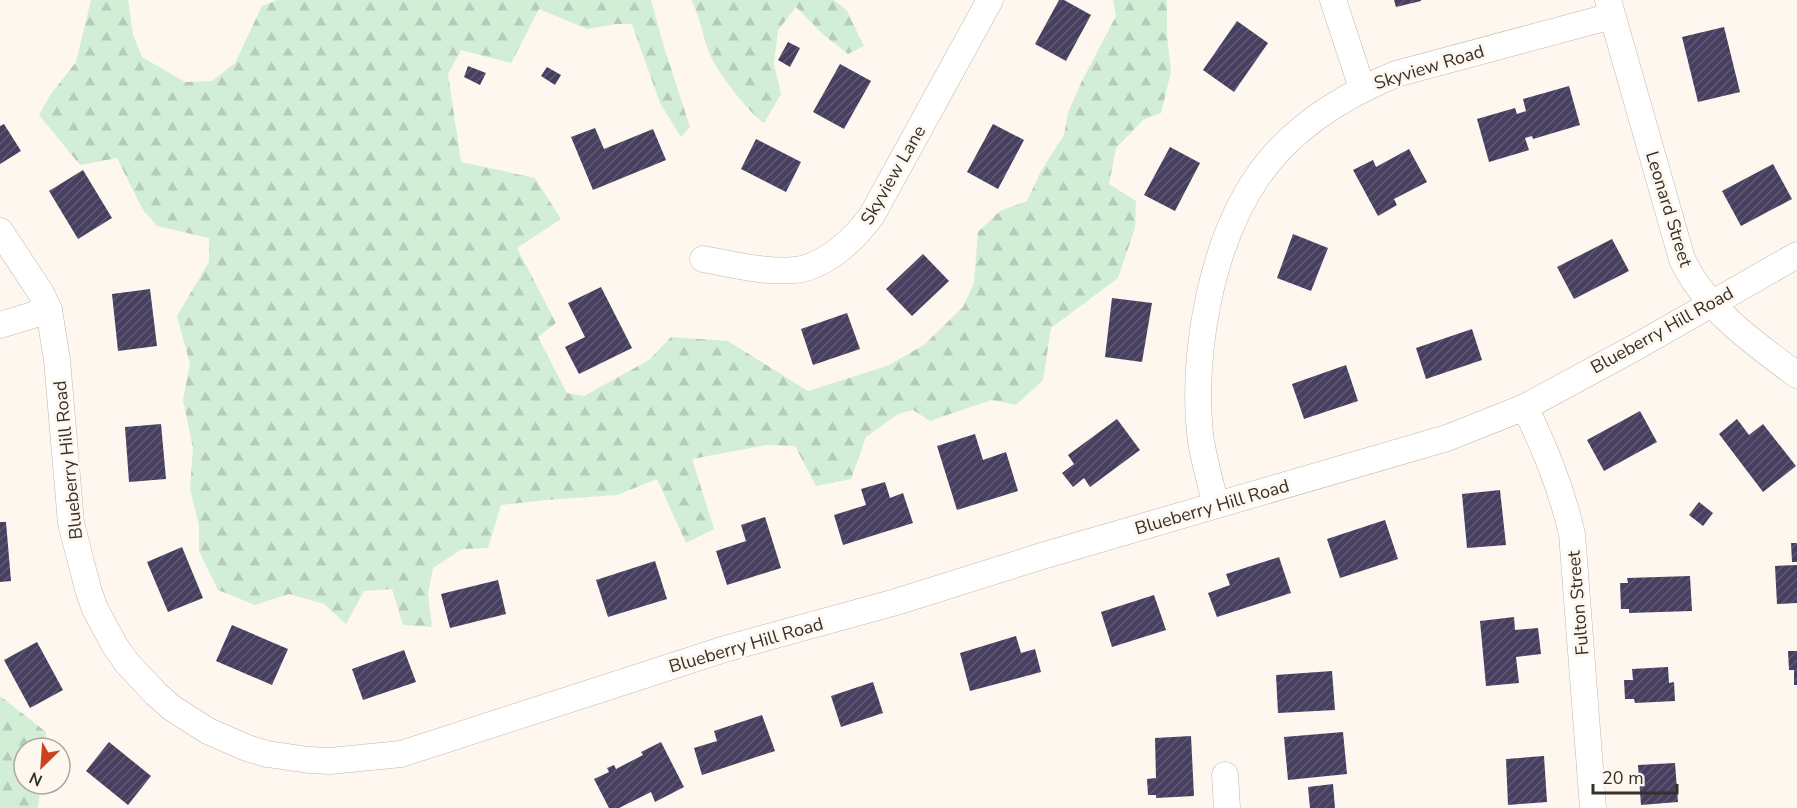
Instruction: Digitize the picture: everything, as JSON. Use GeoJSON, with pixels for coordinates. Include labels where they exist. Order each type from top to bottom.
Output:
{"type":"FeatureCollection","features":[{"type":"Feature","properties":{"kind":"street","name":"Skyview Lane"},"geometry":{"type":"LineString","coordinates":[[703,259],[766,269],[797,270],[809,267],[851,241],[875,210],[990,0]]}},
{"type":"Feature","properties":{"kind":"street"},"geometry":{"type":"LineString","coordinates":[[1333,0],[1362,88]]}},
{"type":"Feature","properties":{"kind":"street","name":"Skyview Road"},"geometry":{"type":"LineString","coordinates":[[1216,505],[1204,461],[1200,433],[1199,394],[1203,328],[1222,248],[1232,223],[1259,174],[1296,134],[1362,88],[1396,74],[1610,8]]}},
{"type":"Feature","properties":{"kind":"street","name":"Leonard Street"},"geometry":{"type":"LineString","coordinates":[[1610,8],[1682,260],[1695,284],[1711,303],[1744,334],[1797,375]]}},
{"type":"Feature","properties":{"kind":"street","name":"Blueberry Hill Road"},"geometry":{"type":"LineString","coordinates":[[0,231],[41,293],[49,310],[57,360],[71,523],[88,589],[104,627],[127,663],[156,694],[190,720],[227,740],[267,754],[330,761],[401,754],[725,649],[896,602],[1042,555],[1447,438],[1525,407],[1797,255]]}},
{"type":"Feature","properties":{"kind":"street"},"geometry":{"type":"LineString","coordinates":[[0,326],[49,310]]}},
{"type":"Feature","properties":{"kind":"street","name":"Fulton Street"},"geometry":{"type":"LineString","coordinates":[[1525,407],[1549,456],[1565,502],[1572,534],[1593,808]]}},
{"type":"Feature","properties":{"kind":"street"},"geometry":{"type":"LineString","coordinates":[[1225,775],[1227,808]]}},
{"type":"Feature","properties":{"kind":"green space"},"geometry":{"type":"Polygon","coordinates":[[[91,0],[128,0],[133,35],[142,57],[185,82],[212,81],[235,63],[262,6],[277,0],[651,0],[690,127],[681,137],[660,103],[632,24],[587,29],[539,9],[511,63],[461,50],[448,74],[461,162],[535,178],[561,219],[517,248],[556,323],[538,337],[567,393],[584,396],[649,360],[671,337],[728,341],[808,391],[887,366],[924,345],[963,307],[974,283],[978,232],[1000,211],[1027,201],[1041,171],[1064,135],[1068,113],[1081,83],[1116,16],[1113,0],[1167,0],[1167,35],[1171,72],[1161,113],[1143,120],[1116,148],[1109,184],[1136,201],[1135,228],[1118,278],[1051,328],[1043,380],[1016,405],[991,400],[930,421],[913,410],[898,414],[866,437],[851,479],[816,486],[795,446],[766,445],[692,459],[714,529],[686,543],[657,479],[617,495],[501,505],[488,548],[462,549],[433,568],[428,594],[432,627],[403,625],[392,589],[364,591],[346,624],[324,604],[289,594],[255,605],[218,590],[199,551],[199,525],[190,489],[193,448],[183,400],[190,364],[177,316],[209,262],[209,238],[157,226],[143,210],[117,158],[80,165],[39,115],[51,94],[76,62],[91,0]]]}},
{"type":"Feature","properties":{"kind":"green space"},"geometry":{"type":"Polygon","coordinates":[[[691,0],[834,0],[847,11],[864,46],[848,54],[825,36],[796,7],[778,30],[774,64],[781,94],[764,123],[727,83],[715,64],[691,0]]]}},
{"type":"Feature","properties":{"kind":"green space"},"geometry":{"type":"Polygon","coordinates":[[[0,696],[46,732],[46,736],[12,736],[12,796],[40,796],[38,808],[0,808],[0,696]]]}},
{"type":"Feature","properties":{"kind":"building"},"geometry":{"type":"Polygon","coordinates":[[[1059,0],[1064,0],[1091,15],[1066,61],[1035,44],[1059,0]]]}},
{"type":"Feature","properties":{"kind":"building"},"geometry":{"type":"Polygon","coordinates":[[[1394,0],[1421,0],[1421,1],[1396,7],[1394,0]]]}},
{"type":"Feature","properties":{"kind":"building"},"geometry":{"type":"Polygon","coordinates":[[[1237,21],[1268,43],[1234,92],[1203,70],[1237,21]]]}},
{"type":"Feature","properties":{"kind":"building"},"geometry":{"type":"Polygon","coordinates":[[[1724,27],[1740,92],[1698,102],[1682,37],[1724,27]]]}},
{"type":"Feature","properties":{"kind":"building"},"geometry":{"type":"Polygon","coordinates":[[[788,42],[800,48],[790,67],[778,60],[788,42]]]}},
{"type":"Feature","properties":{"kind":"building"},"geometry":{"type":"Polygon","coordinates":[[[840,64],[871,81],[844,129],[813,112],[840,64]]]}},
{"type":"Feature","properties":{"kind":"building"},"geometry":{"type":"Polygon","coordinates":[[[468,66],[486,73],[480,85],[464,77],[468,66]]]}},
{"type":"Feature","properties":{"kind":"building"},"geometry":{"type":"Polygon","coordinates":[[[547,67],[561,75],[555,85],[541,76],[547,67]]]}},
{"type":"Feature","properties":{"kind":"building"},"geometry":{"type":"Polygon","coordinates":[[[1569,86],[1580,125],[1533,139],[1532,136],[1525,138],[1529,150],[1489,162],[1477,119],[1515,108],[1517,114],[1526,111],[1523,99],[1569,86]]]}},
{"type":"Feature","properties":{"kind":"building"},"geometry":{"type":"Polygon","coordinates":[[[4,124],[21,151],[0,164],[0,126],[4,124]]]}},
{"type":"Feature","properties":{"kind":"building"},"geometry":{"type":"Polygon","coordinates":[[[993,124],[1024,140],[998,189],[967,172],[993,124]]]}},
{"type":"Feature","properties":{"kind":"building"},"geometry":{"type":"Polygon","coordinates":[[[595,128],[604,149],[653,129],[666,160],[593,190],[571,137],[595,128]]]}},
{"type":"Feature","properties":{"kind":"building"},"geometry":{"type":"Polygon","coordinates":[[[756,139],[801,162],[786,192],[741,169],[756,139]]]}},
{"type":"Feature","properties":{"kind":"building"},"geometry":{"type":"Polygon","coordinates":[[[1170,147],[1200,163],[1175,211],[1144,195],[1170,147]]]}},
{"type":"Feature","properties":{"kind":"building"},"geometry":{"type":"Polygon","coordinates":[[[1409,149],[1427,182],[1394,199],[1397,205],[1378,216],[1353,170],[1373,160],[1376,167],[1409,149]]]}},
{"type":"Feature","properties":{"kind":"building"},"geometry":{"type":"Polygon","coordinates":[[[1773,164],[1792,199],[1741,226],[1722,191],[1773,164]]]}},
{"type":"Feature","properties":{"kind":"building"},"geometry":{"type":"Polygon","coordinates":[[[83,170],[112,218],[78,239],[49,191],[83,170]]]}},
{"type":"Feature","properties":{"kind":"building"},"geometry":{"type":"Polygon","coordinates":[[[1293,234],[1328,248],[1311,291],[1277,278],[1293,234]]]}},
{"type":"Feature","properties":{"kind":"building"},"geometry":{"type":"Polygon","coordinates":[[[1612,239],[1629,271],[1574,299],[1557,267],[1612,239]]]}},
{"type":"Feature","properties":{"kind":"building"},"geometry":{"type":"Polygon","coordinates":[[[923,254],[949,281],[912,316],[886,289],[923,254]]]}},
{"type":"Feature","properties":{"kind":"building"},"geometry":{"type":"Polygon","coordinates":[[[601,287],[632,348],[579,374],[565,347],[585,337],[568,303],[601,287]]]}},
{"type":"Feature","properties":{"kind":"building"},"geometry":{"type":"Polygon","coordinates":[[[150,289],[157,346],[118,351],[112,294],[150,289]]]}},
{"type":"Feature","properties":{"kind":"building"},"geometry":{"type":"Polygon","coordinates":[[[1112,298],[1152,303],[1142,362],[1105,357],[1112,298]]]}},
{"type":"Feature","properties":{"kind":"building"},"geometry":{"type":"Polygon","coordinates":[[[847,313],[860,349],[813,365],[801,329],[847,313]]]}},
{"type":"Feature","properties":{"kind":"building"},"geometry":{"type":"Polygon","coordinates":[[[1472,329],[1482,360],[1426,379],[1416,348],[1472,329]]]}},
{"type":"Feature","properties":{"kind":"building"},"geometry":{"type":"Polygon","coordinates":[[[1346,365],[1358,401],[1304,419],[1292,384],[1346,365]]]}},
{"type":"Feature","properties":{"kind":"building"},"geometry":{"type":"Polygon","coordinates":[[[1640,411],[1657,442],[1604,471],[1587,440],[1640,411]]]}},
{"type":"Feature","properties":{"kind":"building"},"geometry":{"type":"Polygon","coordinates":[[[1117,419],[1140,450],[1090,487],[1084,478],[1073,487],[1062,473],[1074,464],[1068,455],[1117,419]]]}},
{"type":"Feature","properties":{"kind":"building"},"geometry":{"type":"Polygon","coordinates":[[[1737,419],[1749,435],[1763,424],[1796,466],[1763,492],[1719,434],[1737,419]]]}},
{"type":"Feature","properties":{"kind":"building"},"geometry":{"type":"Polygon","coordinates":[[[161,424],[166,479],[129,482],[125,427],[161,424]]]}},
{"type":"Feature","properties":{"kind":"building"},"geometry":{"type":"Polygon","coordinates":[[[975,434],[983,460],[1006,452],[1018,491],[957,510],[937,446],[975,434]]]}},
{"type":"Feature","properties":{"kind":"building"},"geometry":{"type":"Polygon","coordinates":[[[885,482],[890,498],[903,493],[913,523],[843,545],[834,515],[866,505],[861,489],[885,482]]]}},
{"type":"Feature","properties":{"kind":"building"},"geometry":{"type":"Polygon","coordinates":[[[1500,490],[1506,545],[1467,548],[1462,494],[1500,490]]]}},
{"type":"Feature","properties":{"kind":"building"},"geometry":{"type":"Polygon","coordinates":[[[1699,502],[1713,513],[1703,526],[1689,515],[1699,502]]]}},
{"type":"Feature","properties":{"kind":"building"},"geometry":{"type":"Polygon","coordinates":[[[765,517],[781,568],[727,585],[716,551],[746,541],[741,525],[765,517]]]}},
{"type":"Feature","properties":{"kind":"building"},"geometry":{"type":"Polygon","coordinates":[[[1385,520],[1398,559],[1340,578],[1327,539],[1385,520]]]}},
{"type":"Feature","properties":{"kind":"building"},"geometry":{"type":"Polygon","coordinates":[[[0,522],[6,522],[11,581],[0,582],[0,522]]]}},
{"type":"Feature","properties":{"kind":"building"},"geometry":{"type":"Polygon","coordinates":[[[1791,543],[1797,543],[1797,562],[1792,562],[1791,543]]]}},
{"type":"Feature","properties":{"kind":"building"},"geometry":{"type":"Polygon","coordinates":[[[182,547],[203,598],[168,612],[147,562],[182,547]]]}},
{"type":"Feature","properties":{"kind":"building"},"geometry":{"type":"Polygon","coordinates":[[[1279,557],[1291,593],[1217,617],[1208,593],[1230,585],[1226,574],[1279,557]]]}},
{"type":"Feature","properties":{"kind":"building"},"geometry":{"type":"Polygon","coordinates":[[[655,561],[667,599],[608,617],[596,580],[655,561]]]}},
{"type":"Feature","properties":{"kind":"building"},"geometry":{"type":"Polygon","coordinates":[[[1797,565],[1797,603],[1777,604],[1775,566],[1797,565]]]}},
{"type":"Feature","properties":{"kind":"building"},"geometry":{"type":"Polygon","coordinates":[[[1690,576],[1692,611],[1629,613],[1629,609],[1621,609],[1620,583],[1628,583],[1627,578],[1690,576]]]}},
{"type":"Feature","properties":{"kind":"building"},"geometry":{"type":"Polygon","coordinates":[[[498,580],[506,614],[450,628],[441,594],[498,580]]]}},
{"type":"Feature","properties":{"kind":"building"},"geometry":{"type":"Polygon","coordinates":[[[1154,595],[1166,630],[1112,647],[1101,612],[1154,595]]]}},
{"type":"Feature","properties":{"kind":"building"},"geometry":{"type":"Polygon","coordinates":[[[1514,617],[1515,630],[1538,628],[1541,654],[1516,657],[1519,683],[1486,686],[1480,621],[1514,617]]]}},
{"type":"Feature","properties":{"kind":"building"},"geometry":{"type":"Polygon","coordinates":[[[232,625],[288,649],[272,685],[216,661],[232,625]]]}},
{"type":"Feature","properties":{"kind":"building"},"geometry":{"type":"Polygon","coordinates":[[[1016,636],[1021,653],[1035,649],[1041,672],[970,691],[960,653],[1016,636]]]}},
{"type":"Feature","properties":{"kind":"building"},"geometry":{"type":"Polygon","coordinates":[[[37,642],[63,690],[30,708],[4,660],[37,642]]]}},
{"type":"Feature","properties":{"kind":"building"},"geometry":{"type":"Polygon","coordinates":[[[404,650],[416,682],[363,700],[352,669],[404,650]]]}},
{"type":"Feature","properties":{"kind":"building"},"geometry":{"type":"Polygon","coordinates":[[[1788,651],[1797,651],[1797,685],[1794,685],[1794,670],[1789,670],[1788,651]]]}},
{"type":"Feature","properties":{"kind":"building"},"geometry":{"type":"Polygon","coordinates":[[[1668,667],[1669,683],[1674,682],[1675,701],[1635,703],[1634,699],[1625,699],[1624,680],[1633,680],[1632,669],[1668,667]]]}},
{"type":"Feature","properties":{"kind":"building"},"geometry":{"type":"Polygon","coordinates":[[[1332,671],[1335,710],[1278,713],[1276,675],[1332,671]]]}},
{"type":"Feature","properties":{"kind":"building"},"geometry":{"type":"Polygon","coordinates":[[[873,682],[883,713],[841,727],[831,696],[873,682]]]}},
{"type":"Feature","properties":{"kind":"building"},"geometry":{"type":"Polygon","coordinates":[[[762,715],[775,751],[702,775],[694,748],[717,741],[714,731],[762,715]]]}},
{"type":"Feature","properties":{"kind":"building"},"geometry":{"type":"Polygon","coordinates":[[[1343,732],[1347,774],[1288,780],[1284,737],[1343,732]]]}},
{"type":"Feature","properties":{"kind":"building"},"geometry":{"type":"Polygon","coordinates":[[[1191,736],[1194,796],[1156,798],[1156,795],[1148,795],[1147,779],[1156,778],[1155,738],[1191,736]]]}},
{"type":"Feature","properties":{"kind":"building"},"geometry":{"type":"Polygon","coordinates":[[[109,742],[151,776],[128,805],[86,771],[109,742]]]}},
{"type":"Feature","properties":{"kind":"building"},"geometry":{"type":"Polygon","coordinates":[[[661,742],[684,787],[655,802],[651,792],[619,808],[609,808],[594,779],[609,772],[607,768],[614,765],[616,769],[643,755],[641,752],[661,742]]]}},
{"type":"Feature","properties":{"kind":"building"},"geometry":{"type":"Polygon","coordinates":[[[1544,756],[1547,802],[1508,805],[1506,759],[1544,756]]]}},
{"type":"Feature","properties":{"kind":"building"},"geometry":{"type":"Polygon","coordinates":[[[1675,763],[1678,802],[1641,805],[1638,765],[1675,763]]]}},
{"type":"Feature","properties":{"kind":"building"},"geometry":{"type":"Polygon","coordinates":[[[1333,784],[1335,808],[1310,808],[1308,787],[1333,784]]]}}]}
